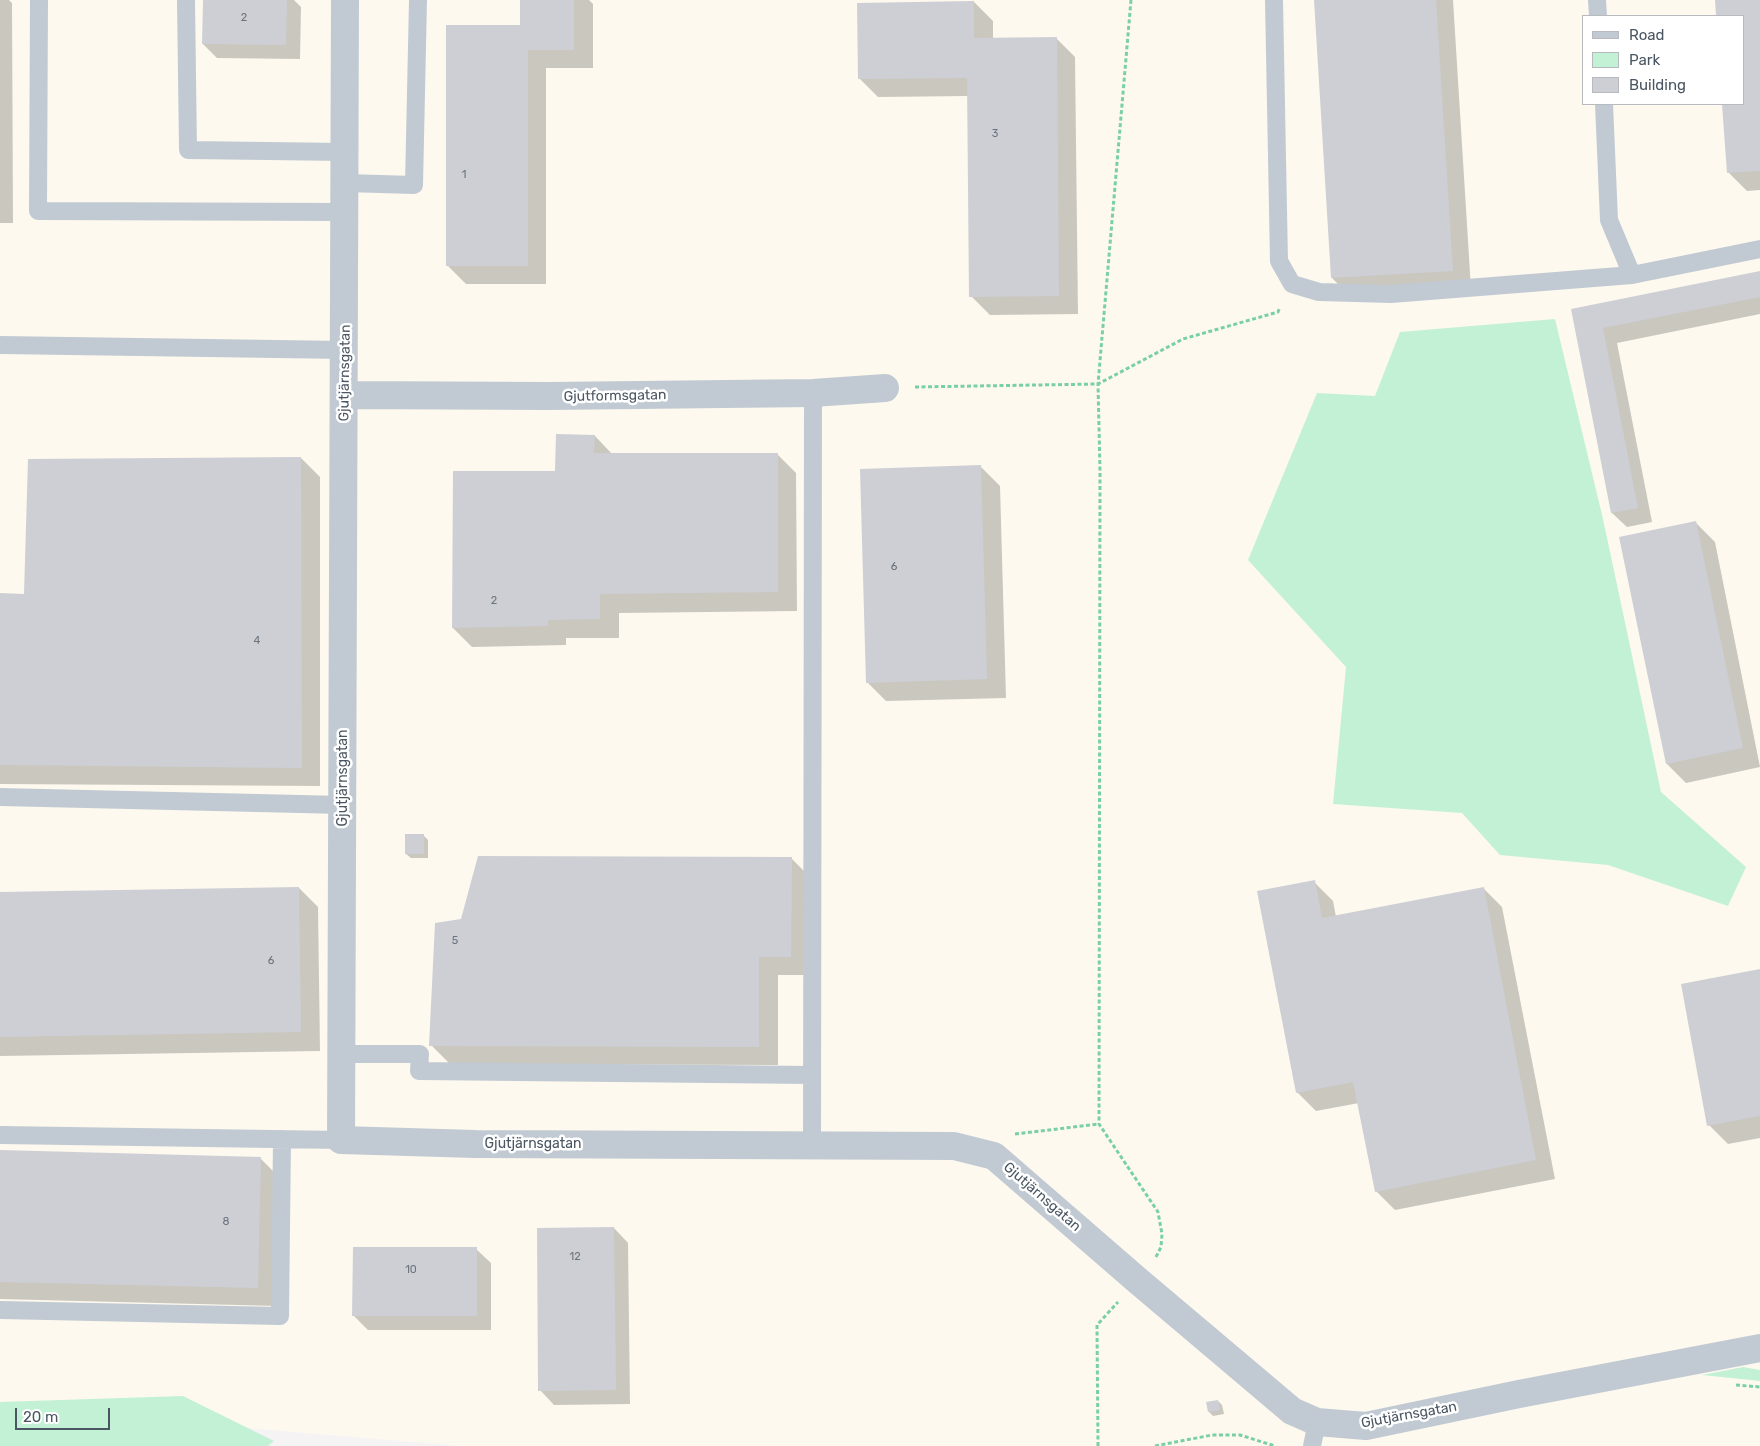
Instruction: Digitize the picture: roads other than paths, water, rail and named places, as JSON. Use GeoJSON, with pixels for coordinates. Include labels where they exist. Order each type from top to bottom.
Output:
{"type":"FeatureCollection","features":[{"type":"Feature","properties":{"kind":"street","name":"Gjutjärnsgatan"},"geometry":{"type":"LineString","coordinates":[[345,0],[341,1140],[475,1144],[954,1146],[981,1152],[994,1156],[1292,1411],[1314,1434],[1366,1426],[1519,1394],[1760,1348]]}},
{"type":"Feature","properties":{"kind":"street","name":"Gjutformsgatan"},"geometry":{"type":"LineString","coordinates":[[344,395],[549,396],[813,393],[885,388]]}},
{"type":"Feature","properties":{"kind":"lane"},"geometry":{"type":"LineString","coordinates":[[39,0],[38,211],[345,212]]}},
{"type":"Feature","properties":{"kind":"lane"},"geometry":{"type":"LineString","coordinates":[[186,0],[188,150],[345,152]]}},
{"type":"Feature","properties":{"kind":"lane"},"geometry":{"type":"LineString","coordinates":[[345,183],[414,185],[418,0]]}},
{"type":"Feature","properties":{"kind":"lane"},"geometry":{"type":"LineString","coordinates":[[1274,0],[1279,261],[1292,284],[1319,292],[1391,294],[1632,275],[1760,249]]}},
{"type":"Feature","properties":{"kind":"lane"},"geometry":{"type":"LineString","coordinates":[[1597,0],[1598,15]]}},
{"type":"Feature","properties":{"kind":"lane"},"geometry":{"type":"LineString","coordinates":[[1604,105],[1609,220],[1632,275]]}},
{"type":"Feature","properties":{"kind":"lane"},"geometry":{"type":"LineString","coordinates":[[0,345],[345,350]]}},
{"type":"Feature","properties":{"kind":"lane"},"geometry":{"type":"LineString","coordinates":[[812,1146],[813,393]]}},
{"type":"Feature","properties":{"kind":"lane"},"geometry":{"type":"LineString","coordinates":[[0,797],[343,805]]}},
{"type":"Feature","properties":{"kind":"lane"},"geometry":{"type":"LineString","coordinates":[[342,1054],[420,1054],[419,1071],[811,1075]]}},
{"type":"Feature","properties":{"kind":"lane"},"geometry":{"type":"LineString","coordinates":[[0,1135],[341,1140]]}},
{"type":"Feature","properties":{"kind":"lane"},"geometry":{"type":"LineString","coordinates":[[0,1310],[280,1316],[282,1139]]}}]}
